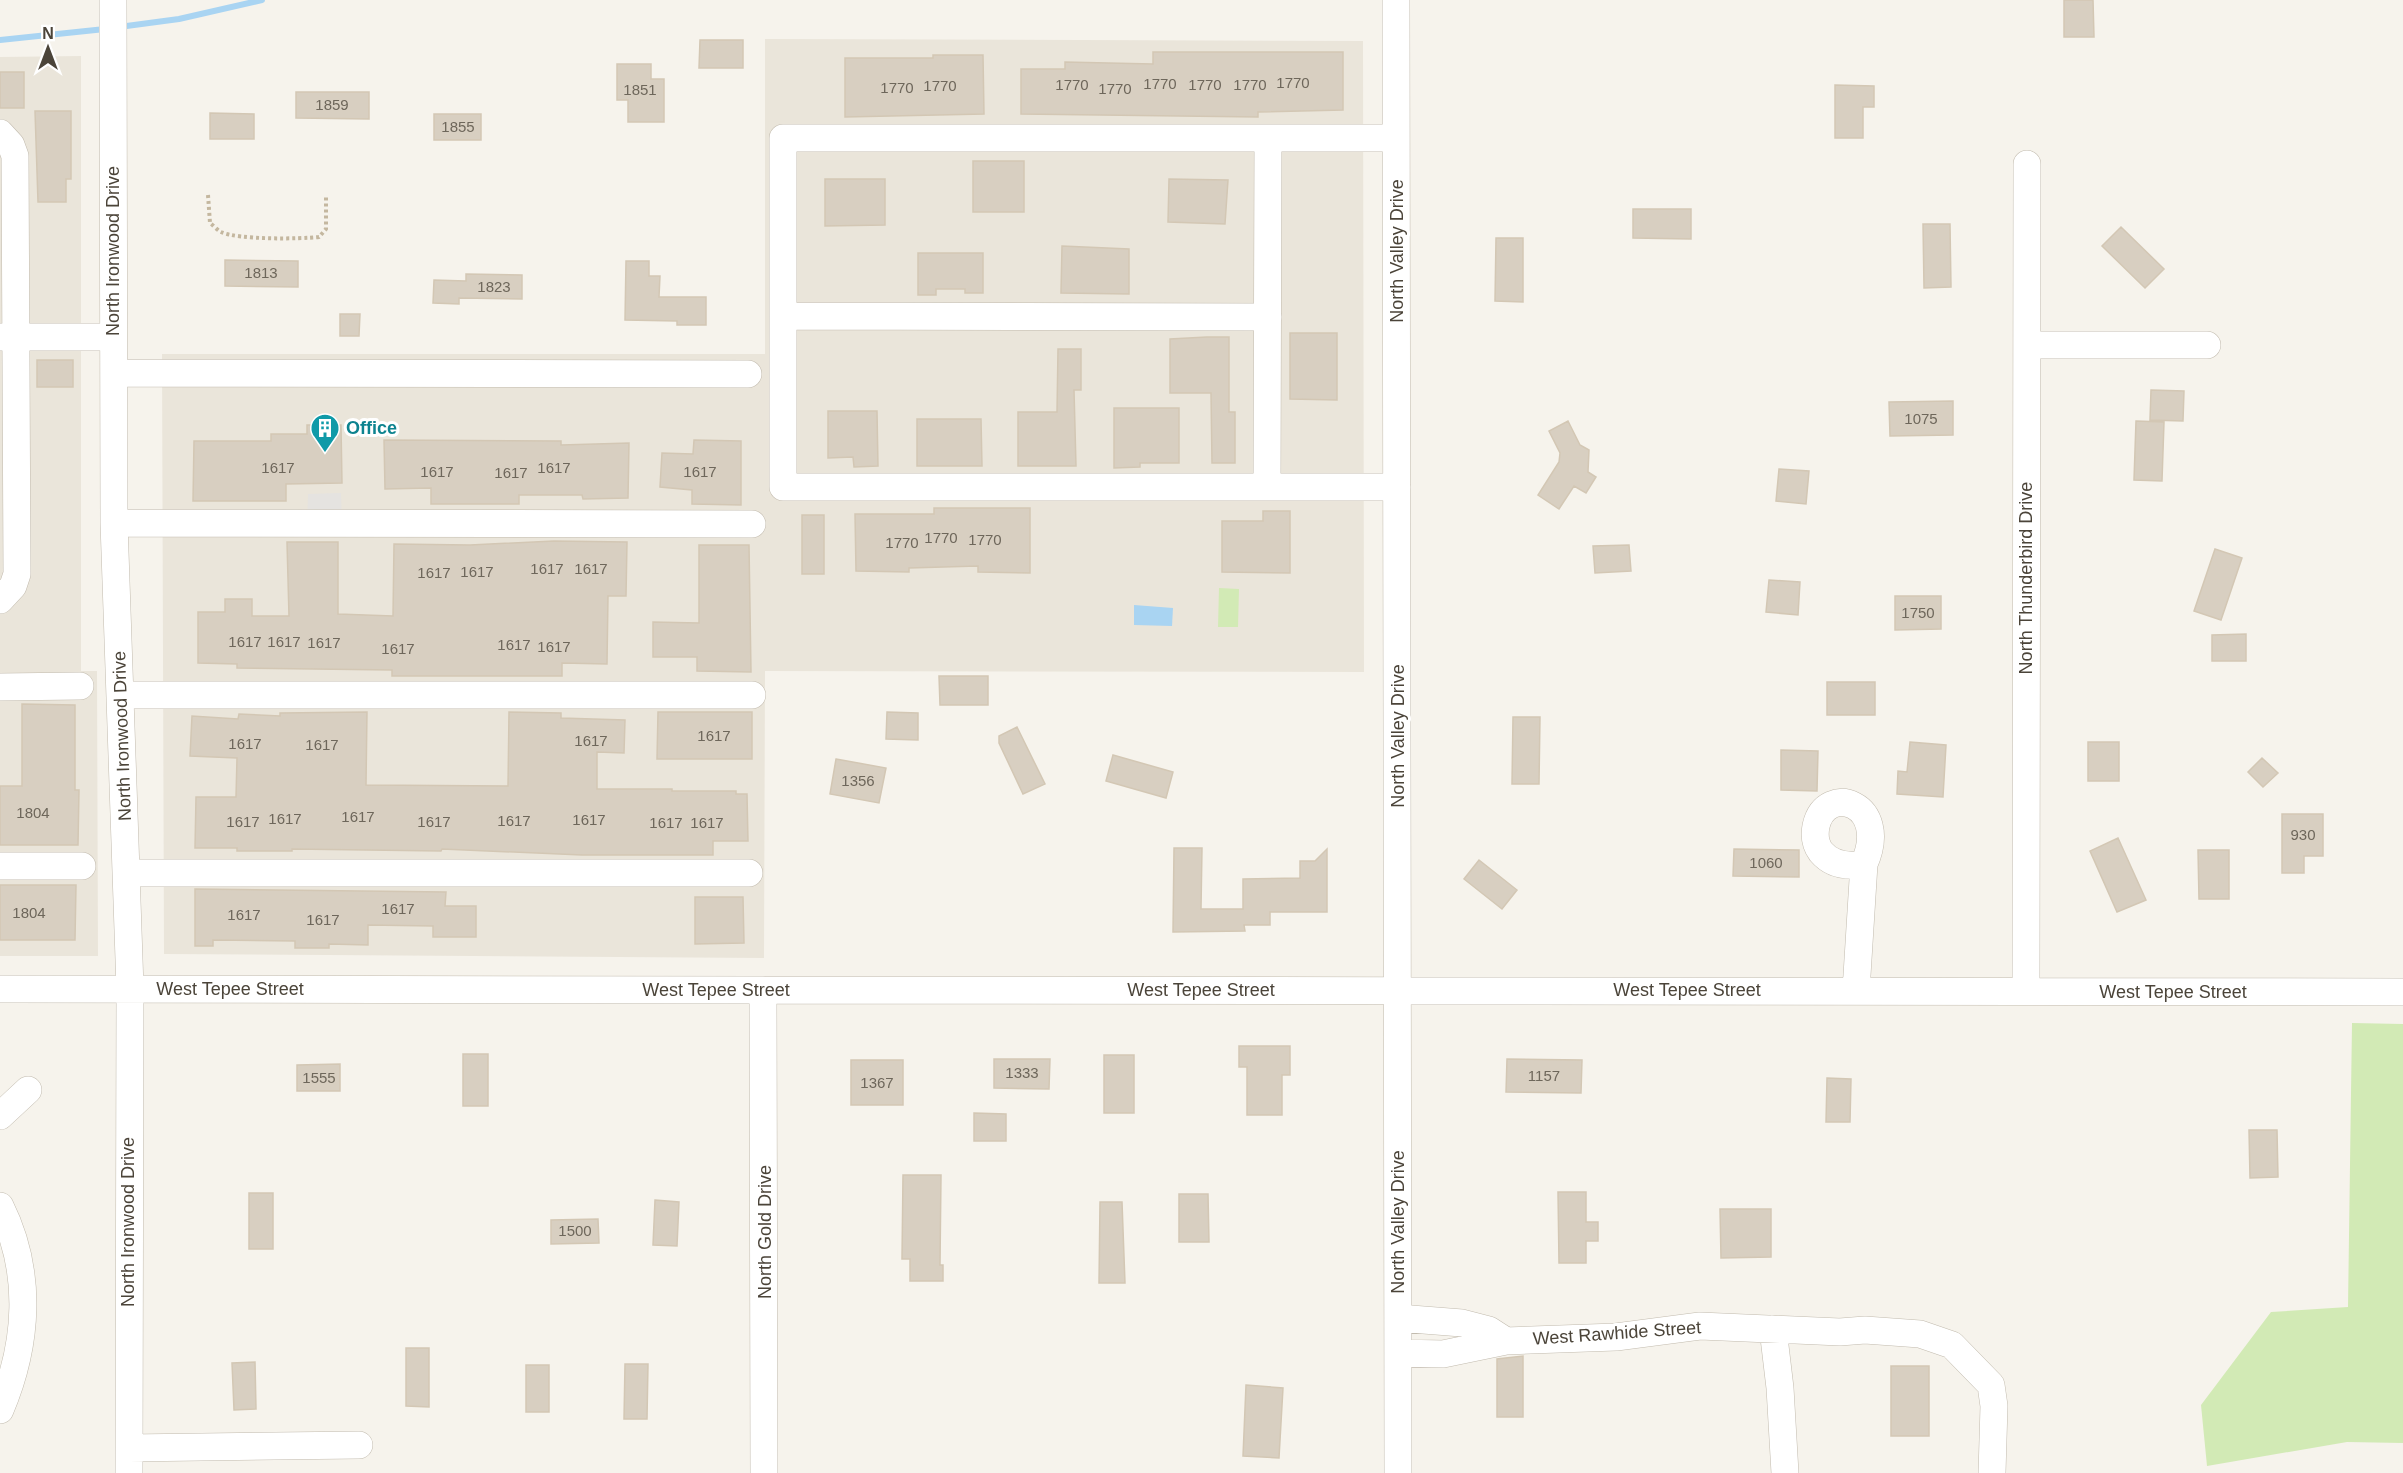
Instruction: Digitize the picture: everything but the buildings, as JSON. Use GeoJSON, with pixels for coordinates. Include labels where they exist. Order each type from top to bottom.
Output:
{"type":"FeatureCollection","features":[{"type":"Feature","properties":{"kind":"street","name":"North Ironwood Drive"},"geometry":{"type":"LineString","coordinates":[[113,0],[114,523],[128,873],[130,988],[129,1461]]}},
{"type":"Feature","properties":{"kind":"street","name":"North Valley Drive"},"geometry":{"type":"LineString","coordinates":[[1396,0],[1398,1473]]}},
{"type":"Feature","properties":{"kind":"street"},"geometry":{"type":"LineString","coordinates":[[0,133],[11,145],[15,156],[8,337],[17,574],[14,586],[0,600]]}},
{"type":"Feature","properties":{"kind":"street"},"geometry":{"type":"LineString","coordinates":[[1396,138],[783,138],[783,488],[1397,488]]}},
{"type":"Feature","properties":{"kind":"street"},"geometry":{"type":"LineString","coordinates":[[1267,488],[1268,138]]}},
{"type":"Feature","properties":{"kind":"street","name":"North Thunderbird Drive"},"geometry":{"type":"LineString","coordinates":[[2026,991],[2027,164]]}},
{"type":"Feature","properties":{"kind":"street"},"geometry":{"type":"LineString","coordinates":[[783,316],[1268,317]]}},
{"type":"Feature","properties":{"kind":"street"},"geometry":{"type":"LineString","coordinates":[[8,337],[113,337]]}},
{"type":"Feature","properties":{"kind":"street"},"geometry":{"type":"LineString","coordinates":[[2027,345],[2207,345]]}},
{"type":"Feature","properties":{"kind":"street"},"geometry":{"type":"LineString","coordinates":[[114,373],[748,374]]}},
{"type":"Feature","properties":{"kind":"street"},"geometry":{"type":"LineString","coordinates":[[114,523],[752,524]]}},
{"type":"Feature","properties":{"kind":"street"},"geometry":{"type":"LineString","coordinates":[[0,687],[80,686]]}},
{"type":"Feature","properties":{"kind":"street"},"geometry":{"type":"LineString","coordinates":[[121,695],[752,694]]}},
{"type":"Feature","properties":{"kind":"street"},"geometry":{"type":"LineString","coordinates":[[1856,991],[1864,864]]}},
{"type":"Feature","properties":{"kind":"street"},"geometry":{"type":"LineString","coordinates":[[0,866],[82,866]]}},
{"type":"Feature","properties":{"kind":"street"},"geometry":{"type":"LineString","coordinates":[[128,873],[749,873]]}},
{"type":"Feature","properties":{"kind":"street","name":"West Tepee Street"},"geometry":{"type":"LineString","coordinates":[[0,988],[2403,992]]}},
{"type":"Feature","properties":{"kind":"street","name":"North Gold Drive"},"geometry":{"type":"LineString","coordinates":[[763,990],[764,1473]]}},
{"type":"Feature","properties":{"kind":"street"},"geometry":{"type":"LineString","coordinates":[[0,1116],[28,1090]]}},
{"type":"Feature","properties":{"kind":"street"},"geometry":{"type":"LineString","coordinates":[[0,1206],[14,1242],[22,1276],[24,1311],[13,1380],[0,1410]]}},
{"type":"Feature","properties":{"kind":"street","name":"West Rawhide Street"},"geometry":{"type":"LineString","coordinates":[[1398,1318],[1462,1323],[1489,1330],[1506,1341],[1616,1337],[1700,1326],[1840,1332],[1865,1330],[1920,1334],[1952,1345],[1991,1385],[1994,1406],[1992,1473]]}},
{"type":"Feature","properties":{"kind":"street"},"geometry":{"type":"LineString","coordinates":[[1773,1329],[1780,1388],[1785,1473]]}},
{"type":"Feature","properties":{"kind":"street"},"geometry":{"type":"LineString","coordinates":[[1398,1353],[1443,1354],[1472,1350],[1506,1341]]}},
{"type":"Feature","properties":{"kind":"street"},"geometry":{"type":"LineString","coordinates":[[129,1461],[359,1445]]}},
{"type":"Feature","properties":{"kind":"path"},"geometry":{"type":"LineString","coordinates":[[208,195],[210,223],[221,232],[246,236],[308,238],[319,237],[326,230],[326,196]]}},
{"type":"Feature","properties":{"kind":"shaded area"},"geometry":{"type":"Polygon","coordinates":[[[765,39],[1363,41],[1364,672],[765,671],[764,958],[164,954],[162,354],[765,354],[765,39]]]}},
{"type":"Feature","properties":{"kind":"shaded area"},"geometry":{"type":"Polygon","coordinates":[[[81,56],[81,671],[97,671],[98,956],[0,956],[0,57],[81,56]]]}},
{"type":"Feature","properties":{"kind":"shaded area"},"geometry":{"type":"Polygon","coordinates":[[[341,493],[342,523],[307,523],[308,494],[341,493]]]}},
{"type":"Feature","properties":{"kind":"green space"},"geometry":{"type":"Polygon","coordinates":[[[1219,588],[1239,589],[1238,627],[1218,627],[1219,588]]]}},
{"type":"Feature","properties":{"kind":"green space"},"geometry":{"type":"Polygon","coordinates":[[[2352,1023],[2403,1024],[2403,1443],[2347,1442],[2207,1466],[2201,1405],[2271,1312],[2348,1307],[2352,1023]]]}},
{"type":"Feature","properties":{"kind":"water"},"geometry":{"type":"Polygon","coordinates":[[[1134,605],[1173,608],[1172,626],[1134,625],[1134,605]]]}},
{"type":"Feature","properties":{"kind":"waterway"},"geometry":{"type":"LineString","coordinates":[[119,27],[179,19],[262,0]]}},
{"type":"Feature","properties":{"kind":"waterway"},"geometry":{"type":"LineString","coordinates":[[0,40],[105,29]]}},
{"type":"Feature","properties":{"kind":"place","name":"Office"},"geometry":{"type":"Point","coordinates":[325,454]}}]}
